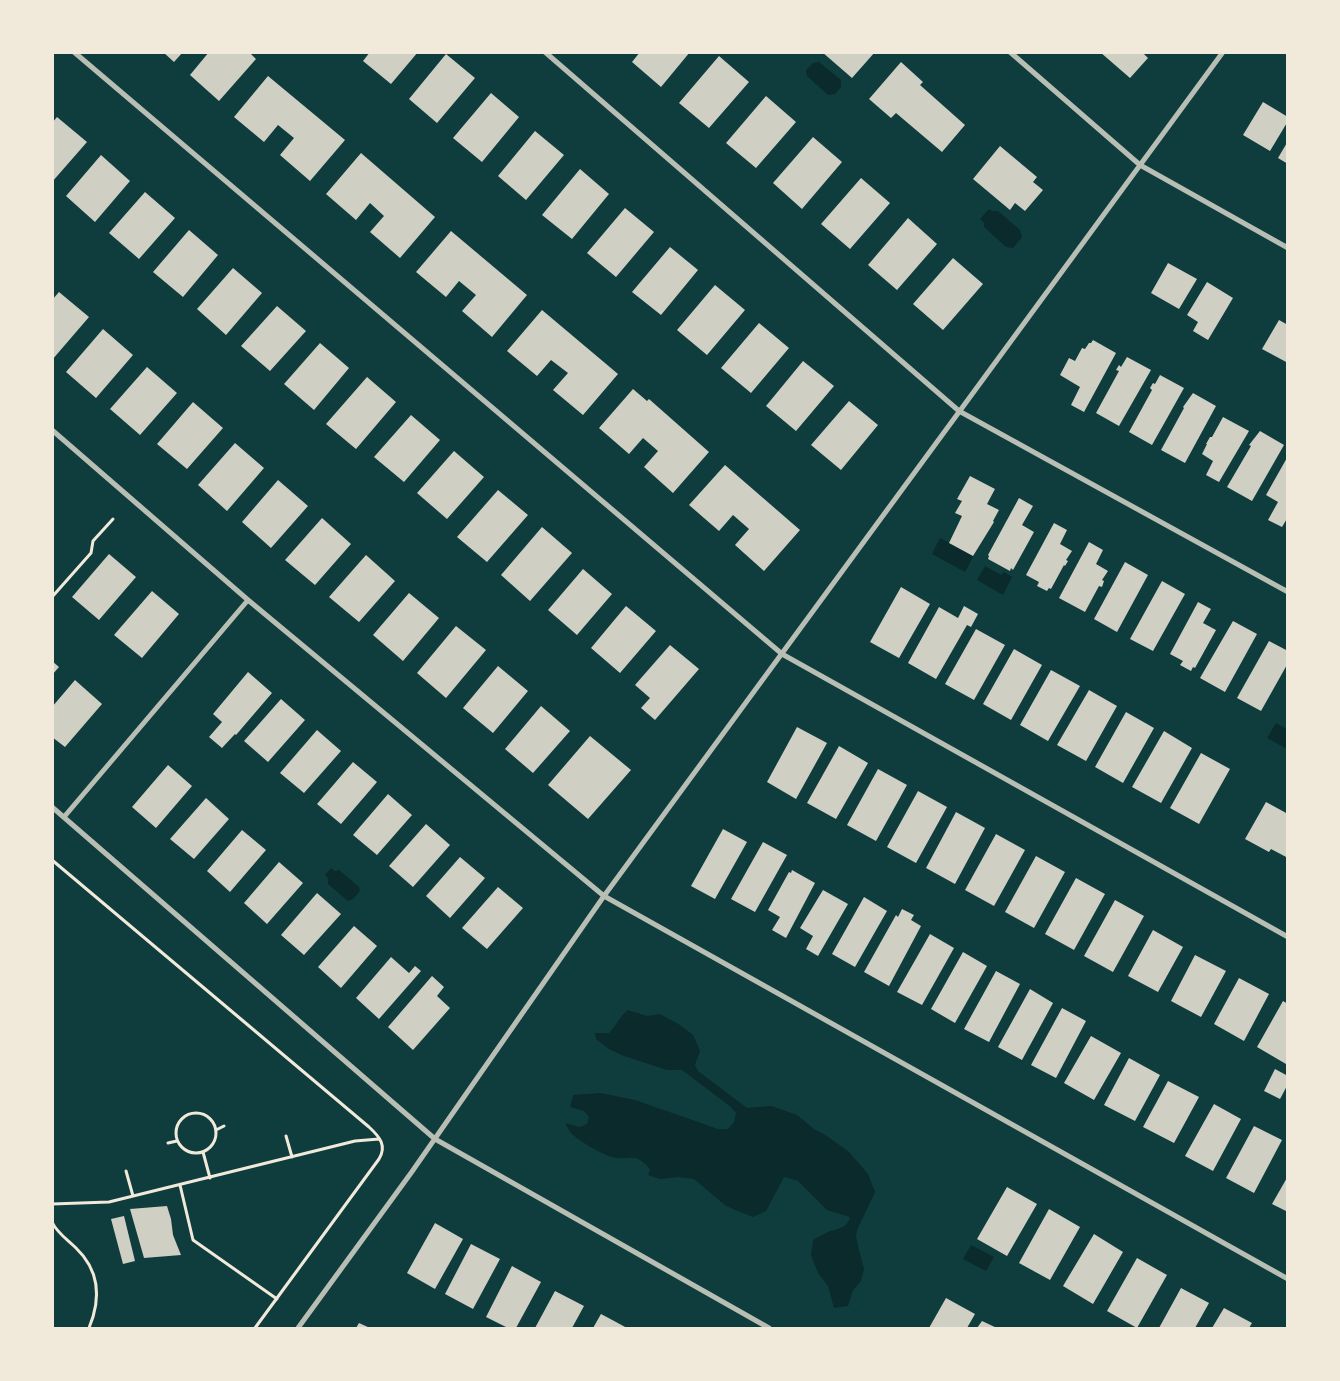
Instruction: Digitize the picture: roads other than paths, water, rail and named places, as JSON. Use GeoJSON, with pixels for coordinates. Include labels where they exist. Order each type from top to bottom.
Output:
{"type":"FeatureCollection","features":[{"type":"Feature","properties":{"kind":"street"},"geometry":{"type":"LineString","coordinates":[[74,52],[782,654],[1288,937]]}},
{"type":"Feature","properties":{"kind":"street"},"geometry":{"type":"LineString","coordinates":[[544,52],[959,411],[1288,592]]}},
{"type":"Feature","properties":{"kind":"street"},"geometry":{"type":"LineString","coordinates":[[1010,52],[1140,164],[1288,248]]}},
{"type":"Feature","properties":{"kind":"street"},"geometry":{"type":"LineString","coordinates":[[298,1328],[435,1138],[604,896],[1223,52]]}},
{"type":"Feature","properties":{"kind":"street"},"geometry":{"type":"LineString","coordinates":[[52,430],[248,600],[604,896],[1288,1279]]}},
{"type":"Feature","properties":{"kind":"street"},"geometry":{"type":"LineString","coordinates":[[64,817],[248,600]]}},
{"type":"Feature","properties":{"kind":"street"},"geometry":{"type":"LineString","coordinates":[[52,807],[435,1138],[769,1328]]}},
{"type":"Feature","properties":{"kind":"water"},"geometry":{"type":"Polygon","coordinates":[[[819,62],[841,80],[841,87],[835,94],[828,95],[807,76],[806,70],[813,63],[819,62]]]}},
{"type":"Feature","properties":{"kind":"water"},"geometry":{"type":"Polygon","coordinates":[[[989,209],[998,211],[1020,230],[1022,237],[1013,248],[1006,247],[984,227],[984,223],[980,219],[989,209]]]}},
{"type":"Feature","properties":{"kind":"water"},"geometry":{"type":"Polygon","coordinates":[[[940,538],[974,555],[965,572],[932,554],[940,538]]]}},
{"type":"Feature","properties":{"kind":"water"},"geometry":{"type":"Polygon","coordinates":[[[985,566],[1001,575],[1004,572],[1012,577],[1003,595],[977,580],[985,566]]]}},
{"type":"Feature","properties":{"kind":"water"},"geometry":{"type":"Polygon","coordinates":[[[1276,723],[1287,729],[1287,749],[1267,738],[1276,723]]]}},
{"type":"Feature","properties":{"kind":"water"},"geometry":{"type":"Polygon","coordinates":[[[331,868],[335,871],[339,870],[359,887],[360,891],[353,899],[348,901],[328,884],[328,878],[325,875],[331,868]]]}},
{"type":"Feature","properties":{"kind":"water"},"geometry":{"type":"Polygon","coordinates":[[[628,1010],[647,1016],[660,1014],[680,1025],[693,1035],[700,1051],[695,1065],[698,1071],[747,1108],[771,1106],[797,1115],[814,1129],[849,1152],[868,1174],[875,1192],[857,1230],[856,1237],[864,1269],[861,1281],[853,1290],[848,1306],[834,1308],[828,1286],[818,1273],[811,1255],[813,1240],[844,1226],[850,1217],[827,1210],[798,1181],[784,1177],[766,1211],[753,1217],[726,1206],[694,1179],[678,1177],[660,1179],[648,1175],[650,1169],[640,1160],[607,1155],[596,1150],[570,1132],[565,1123],[580,1127],[587,1124],[589,1117],[584,1111],[570,1107],[573,1095],[600,1093],[635,1100],[718,1129],[728,1129],[734,1122],[736,1113],[731,1107],[682,1070],[667,1070],[624,1056],[609,1049],[596,1039],[595,1033],[609,1033],[628,1010]]]}},
{"type":"Feature","properties":{"kind":"water"},"geometry":{"type":"Polygon","coordinates":[[[971,1245],[994,1257],[986,1271],[963,1259],[971,1245]]]}}]}
